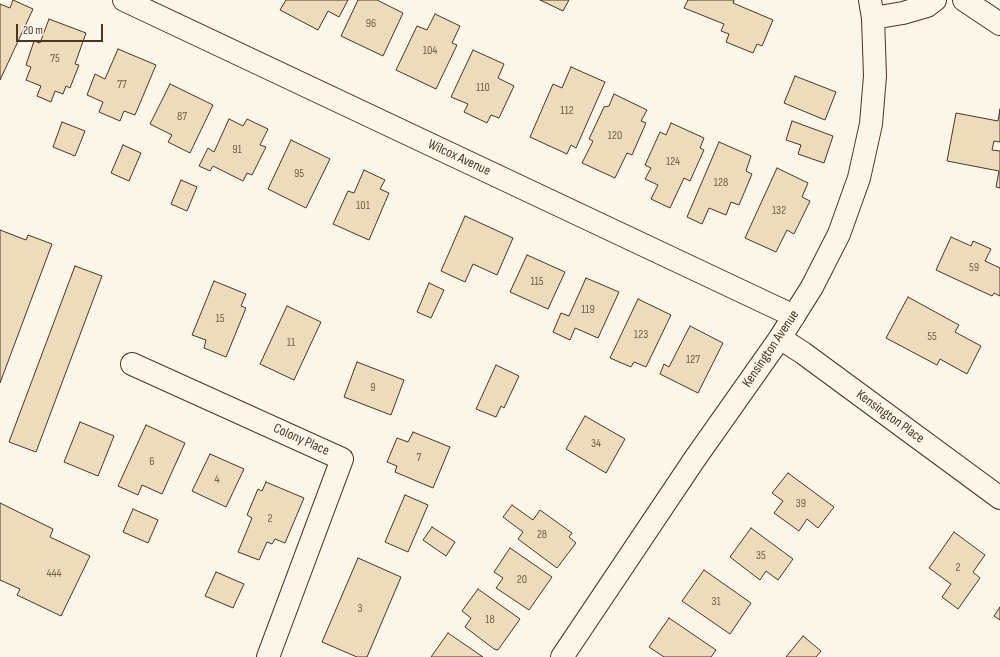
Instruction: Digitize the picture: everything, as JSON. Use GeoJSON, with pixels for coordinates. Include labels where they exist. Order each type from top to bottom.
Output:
{"type":"FeatureCollection","features":[{"type":"Feature","properties":{"kind":"street","name":"Wilcox Avenue"},"geometry":{"type":"LineString","coordinates":[[124,0],[794,316]]}},
{"type":"Feature","properties":{"kind":"street"},"geometry":{"type":"LineString","coordinates":[[871,9],[903,13],[927,6],[936,0]]}},
{"type":"Feature","properties":{"kind":"street"},"geometry":{"type":"LineString","coordinates":[[964,0],[1000,24]]}},
{"type":"Feature","properties":{"kind":"street","name":"Kensington Avenue"},"geometry":{"type":"LineString","coordinates":[[562,657],[694,460],[780,338],[812,288],[839,234],[859,178],[871,124],[875,76],[871,9]]}},
{"type":"Feature","properties":{"kind":"street","name":"Kensington Place"},"geometry":{"type":"LineString","coordinates":[[780,338],[803,353],[1000,498]]}},
{"type":"Feature","properties":{"kind":"street","name":"Colony Place"},"geometry":{"type":"LineString","coordinates":[[132,364],[342,459],[268,657]]}},
{"type":"Feature","properties":{"kind":"building"},"geometry":{"type":"Polygon","coordinates":[[[13,0],[33,9],[0,80],[0,4],[10,8],[13,0]]]}},
{"type":"Feature","properties":{"kind":"building"},"geometry":{"type":"Polygon","coordinates":[[[286,0],[348,0],[339,17],[328,11],[318,30],[280,10],[286,0]]]}},
{"type":"Feature","properties":{"kind":"building"},"geometry":{"type":"Polygon","coordinates":[[[358,0],[377,0],[403,13],[383,56],[341,36],[358,0]]]}},
{"type":"Feature","properties":{"kind":"building"},"geometry":{"type":"Polygon","coordinates":[[[540,0],[569,0],[563,11],[540,0]]]}},
{"type":"Feature","properties":{"kind":"building"},"geometry":{"type":"Polygon","coordinates":[[[688,0],[734,0],[733,3],[773,20],[762,46],[757,44],[753,53],[726,42],[729,34],[721,31],[724,24],[684,8],[688,0]]]}},
{"type":"Feature","properties":{"kind":"building"},"geometry":{"type":"Polygon","coordinates":[[[435,14],[460,26],[452,43],[457,45],[436,89],[396,70],[417,26],[427,30],[435,14]]]}},
{"type":"Feature","properties":{"kind":"building"},"geometry":{"type":"Polygon","coordinates":[[[49,19],[86,33],[75,64],[79,65],[70,88],[66,86],[63,94],[55,91],[51,102],[37,96],[41,86],[26,80],[31,67],[26,65],[34,41],[40,43],[49,19]]]}},
{"type":"Feature","properties":{"kind":"building"},"geometry":{"type":"Polygon","coordinates":[[[118,49],[156,65],[135,115],[124,111],[120,121],[99,112],[103,102],[87,95],[95,74],[105,79],[118,49]]]}},
{"type":"Feature","properties":{"kind":"building"},"geometry":{"type":"Polygon","coordinates":[[[473,50],[504,64],[498,78],[514,86],[499,118],[491,115],[487,123],[464,112],[468,104],[451,97],[473,50]]]}},
{"type":"Feature","properties":{"kind":"building"},"geometry":{"type":"Polygon","coordinates":[[[571,67],[605,82],[576,148],[571,145],[567,154],[530,137],[553,84],[562,88],[571,67]]]}},
{"type":"Feature","properties":{"kind":"building"},"geometry":{"type":"Polygon","coordinates":[[[795,76],[836,92],[825,120],[784,103],[795,76]]]}},
{"type":"Feature","properties":{"kind":"building"},"geometry":{"type":"Polygon","coordinates":[[[170,84],[213,105],[190,153],[168,142],[172,135],[150,124],[170,84]]]}},
{"type":"Feature","properties":{"kind":"building"},"geometry":{"type":"Polygon","coordinates":[[[614,94],[647,110],[641,121],[646,123],[632,155],[627,153],[615,178],[582,163],[593,141],[589,139],[604,107],[609,106],[614,94]]]}},
{"type":"Feature","properties":{"kind":"building"},"geometry":{"type":"Polygon","coordinates":[[[1000,109],[1000,142],[994,141],[992,150],[1000,151],[1000,188],[996,187],[999,171],[947,161],[956,113],[998,121],[1000,109]]]}},
{"type":"Feature","properties":{"kind":"building"},"geometry":{"type":"Polygon","coordinates":[[[229,119],[243,126],[247,119],[268,129],[260,145],[266,147],[252,175],[247,173],[243,181],[213,166],[210,171],[199,166],[208,148],[214,152],[229,119]]]}},
{"type":"Feature","properties":{"kind":"building"},"geometry":{"type":"Polygon","coordinates":[[[792,121],[833,136],[824,163],[798,154],[801,145],[786,140],[792,121]]]}},
{"type":"Feature","properties":{"kind":"building"},"geometry":{"type":"Polygon","coordinates":[[[62,122],[85,131],[75,156],[53,147],[62,122]]]}},
{"type":"Feature","properties":{"kind":"building"},"geometry":{"type":"Polygon","coordinates":[[[671,123],[704,138],[700,148],[704,150],[690,181],[684,178],[670,208],[651,199],[658,185],[645,179],[651,168],[645,165],[660,132],[666,135],[671,123]]]}},
{"type":"Feature","properties":{"kind":"building"},"geometry":{"type":"Polygon","coordinates":[[[291,140],[330,159],[306,208],[268,189],[291,140]]]}},
{"type":"Feature","properties":{"kind":"building"},"geometry":{"type":"Polygon","coordinates":[[[719,142],[751,156],[746,171],[752,174],[739,205],[731,202],[726,215],[709,208],[702,224],[687,217],[719,142]]]}},
{"type":"Feature","properties":{"kind":"building"},"geometry":{"type":"Polygon","coordinates":[[[123,145],[141,153],[129,181],[111,173],[123,145]]]}},
{"type":"Feature","properties":{"kind":"building"},"geometry":{"type":"Polygon","coordinates":[[[777,168],[808,183],[802,197],[810,201],[794,234],[787,230],[776,252],[745,238],[777,168]]]}},
{"type":"Feature","properties":{"kind":"building"},"geometry":{"type":"Polygon","coordinates":[[[364,170],[385,180],[380,189],[389,193],[369,240],[333,224],[348,191],[354,193],[364,170]]]}},
{"type":"Feature","properties":{"kind":"building"},"geometry":{"type":"Polygon","coordinates":[[[181,180],[197,187],[187,211],[171,204],[181,180]]]}},
{"type":"Feature","properties":{"kind":"building"},"geometry":{"type":"Polygon","coordinates":[[[465,216],[513,238],[497,275],[473,264],[465,282],[441,271],[465,216]]]}},
{"type":"Feature","properties":{"kind":"building"},"geometry":{"type":"Polygon","coordinates":[[[0,230],[26,240],[28,235],[52,244],[0,383],[0,230]]]}},
{"type":"Feature","properties":{"kind":"building"},"geometry":{"type":"Polygon","coordinates":[[[951,237],[971,246],[973,241],[991,249],[985,261],[1000,268],[1000,296],[994,293],[992,296],[936,270],[951,237]]]}},
{"type":"Feature","properties":{"kind":"building"},"geometry":{"type":"Polygon","coordinates":[[[527,255],[565,272],[548,309],[510,292],[527,255]]]}},
{"type":"Feature","properties":{"kind":"building"},"geometry":{"type":"Polygon","coordinates":[[[75,266],[102,276],[36,452],[9,442],[75,266]]]}},
{"type":"Feature","properties":{"kind":"building"},"geometry":{"type":"Polygon","coordinates":[[[586,278],[619,292],[598,338],[575,328],[570,340],[553,332],[561,313],[569,316],[586,278]]]}},
{"type":"Feature","properties":{"kind":"building"},"geometry":{"type":"Polygon","coordinates":[[[214,281],[246,294],[241,306],[246,308],[226,357],[204,348],[206,340],[192,335],[214,281]]]}},
{"type":"Feature","properties":{"kind":"building"},"geometry":{"type":"Polygon","coordinates":[[[429,283],[444,290],[431,318],[417,312],[429,283]]]}},
{"type":"Feature","properties":{"kind":"building"},"geometry":{"type":"Polygon","coordinates":[[[908,297],[959,325],[955,332],[981,346],[967,374],[940,359],[937,365],[886,338],[908,297]]]}},
{"type":"Feature","properties":{"kind":"building"},"geometry":{"type":"Polygon","coordinates":[[[638,299],[671,315],[646,367],[634,362],[631,367],[610,358],[638,299]]]}},
{"type":"Feature","properties":{"kind":"building"},"geometry":{"type":"Polygon","coordinates":[[[287,306],[321,322],[294,380],[260,364],[287,306]]]}},
{"type":"Feature","properties":{"kind":"building"},"geometry":{"type":"Polygon","coordinates":[[[690,326],[723,343],[698,393],[660,374],[664,364],[669,367],[690,326]]]}},
{"type":"Feature","properties":{"kind":"building"},"geometry":{"type":"Polygon","coordinates":[[[357,362],[404,380],[391,415],[344,397],[357,362]]]}},
{"type":"Feature","properties":{"kind":"building"},"geometry":{"type":"Polygon","coordinates":[[[496,365],[519,376],[504,408],[501,406],[496,417],[476,409],[496,365]]]}},
{"type":"Feature","properties":{"kind":"building"},"geometry":{"type":"Polygon","coordinates":[[[585,416],[625,439],[606,473],[566,449],[585,416]]]}},
{"type":"Feature","properties":{"kind":"building"},"geometry":{"type":"Polygon","coordinates":[[[80,422],[114,436],[98,476],[64,462],[80,422]]]}},
{"type":"Feature","properties":{"kind":"building"},"geometry":{"type":"Polygon","coordinates":[[[146,425],[185,443],[162,494],[142,485],[138,495],[118,486],[146,425]]]}},
{"type":"Feature","properties":{"kind":"building"},"geometry":{"type":"Polygon","coordinates":[[[413,432],[450,447],[433,488],[395,472],[397,466],[387,462],[397,438],[408,442],[413,432]]]}},
{"type":"Feature","properties":{"kind":"building"},"geometry":{"type":"Polygon","coordinates":[[[210,454],[244,469],[226,507],[192,491],[210,454]]]}},
{"type":"Feature","properties":{"kind":"building"},"geometry":{"type":"Polygon","coordinates":[[[788,473],[834,507],[818,528],[807,519],[799,531],[774,513],[783,501],[772,493],[788,473]]]}},
{"type":"Feature","properties":{"kind":"building"},"geometry":{"type":"Polygon","coordinates":[[[266,482],[304,498],[285,543],[275,539],[272,544],[267,542],[259,560],[238,552],[252,518],[247,515],[258,489],[262,491],[266,482]]]}},
{"type":"Feature","properties":{"kind":"building"},"geometry":{"type":"Polygon","coordinates":[[[405,495],[428,505],[408,552],[385,542],[405,495]]]}},
{"type":"Feature","properties":{"kind":"building"},"geometry":{"type":"Polygon","coordinates":[[[0,503],[53,529],[50,537],[90,556],[61,616],[17,595],[20,589],[0,580],[0,503]]]}},
{"type":"Feature","properties":{"kind":"building"},"geometry":{"type":"Polygon","coordinates":[[[512,505],[533,520],[540,510],[572,533],[569,537],[576,543],[557,568],[518,539],[523,532],[503,517],[512,505]]]}},
{"type":"Feature","properties":{"kind":"building"},"geometry":{"type":"Polygon","coordinates":[[[133,509],[158,520],[148,543],[123,532],[133,509]]]}},
{"type":"Feature","properties":{"kind":"building"},"geometry":{"type":"Polygon","coordinates":[[[432,527],[455,542],[446,556],[423,540],[432,527]]]}},
{"type":"Feature","properties":{"kind":"building"},"geometry":{"type":"Polygon","coordinates":[[[751,528],[793,559],[778,580],[766,571],[760,580],[730,557],[751,528]]]}},
{"type":"Feature","properties":{"kind":"building"},"geometry":{"type":"Polygon","coordinates":[[[954,532],[985,555],[973,572],[980,578],[958,609],[942,597],[951,584],[929,568],[954,532]]]}},
{"type":"Feature","properties":{"kind":"building"},"geometry":{"type":"Polygon","coordinates":[[[510,548],[552,577],[529,610],[496,588],[503,578],[494,572],[510,548]]]}},
{"type":"Feature","properties":{"kind":"building"},"geometry":{"type":"Polygon","coordinates":[[[358,558],[401,577],[367,657],[357,657],[322,642],[358,558]]]}},
{"type":"Feature","properties":{"kind":"building"},"geometry":{"type":"Polygon","coordinates":[[[704,570],[751,603],[730,634],[682,601],[704,570]]]}},
{"type":"Feature","properties":{"kind":"building"},"geometry":{"type":"Polygon","coordinates":[[[216,572],[244,584],[233,608],[205,596],[216,572]]]}},
{"type":"Feature","properties":{"kind":"building"},"geometry":{"type":"Polygon","coordinates":[[[478,589],[520,619],[498,650],[494,649],[465,627],[471,618],[462,611],[478,589]]]}},
{"type":"Feature","properties":{"kind":"building"},"geometry":{"type":"Polygon","coordinates":[[[1000,607],[1000,620],[994,616],[1000,607]]]}},
{"type":"Feature","properties":{"kind":"building"},"geometry":{"type":"Polygon","coordinates":[[[669,618],[716,650],[711,657],[664,657],[649,647],[669,618]]]}},
{"type":"Feature","properties":{"kind":"building"},"geometry":{"type":"Polygon","coordinates":[[[448,633],[483,657],[431,657],[448,633]]]}},
{"type":"Feature","properties":{"kind":"building"},"geometry":{"type":"Polygon","coordinates":[[[803,636],[821,651],[816,657],[786,657],[803,636]]]}}]}
